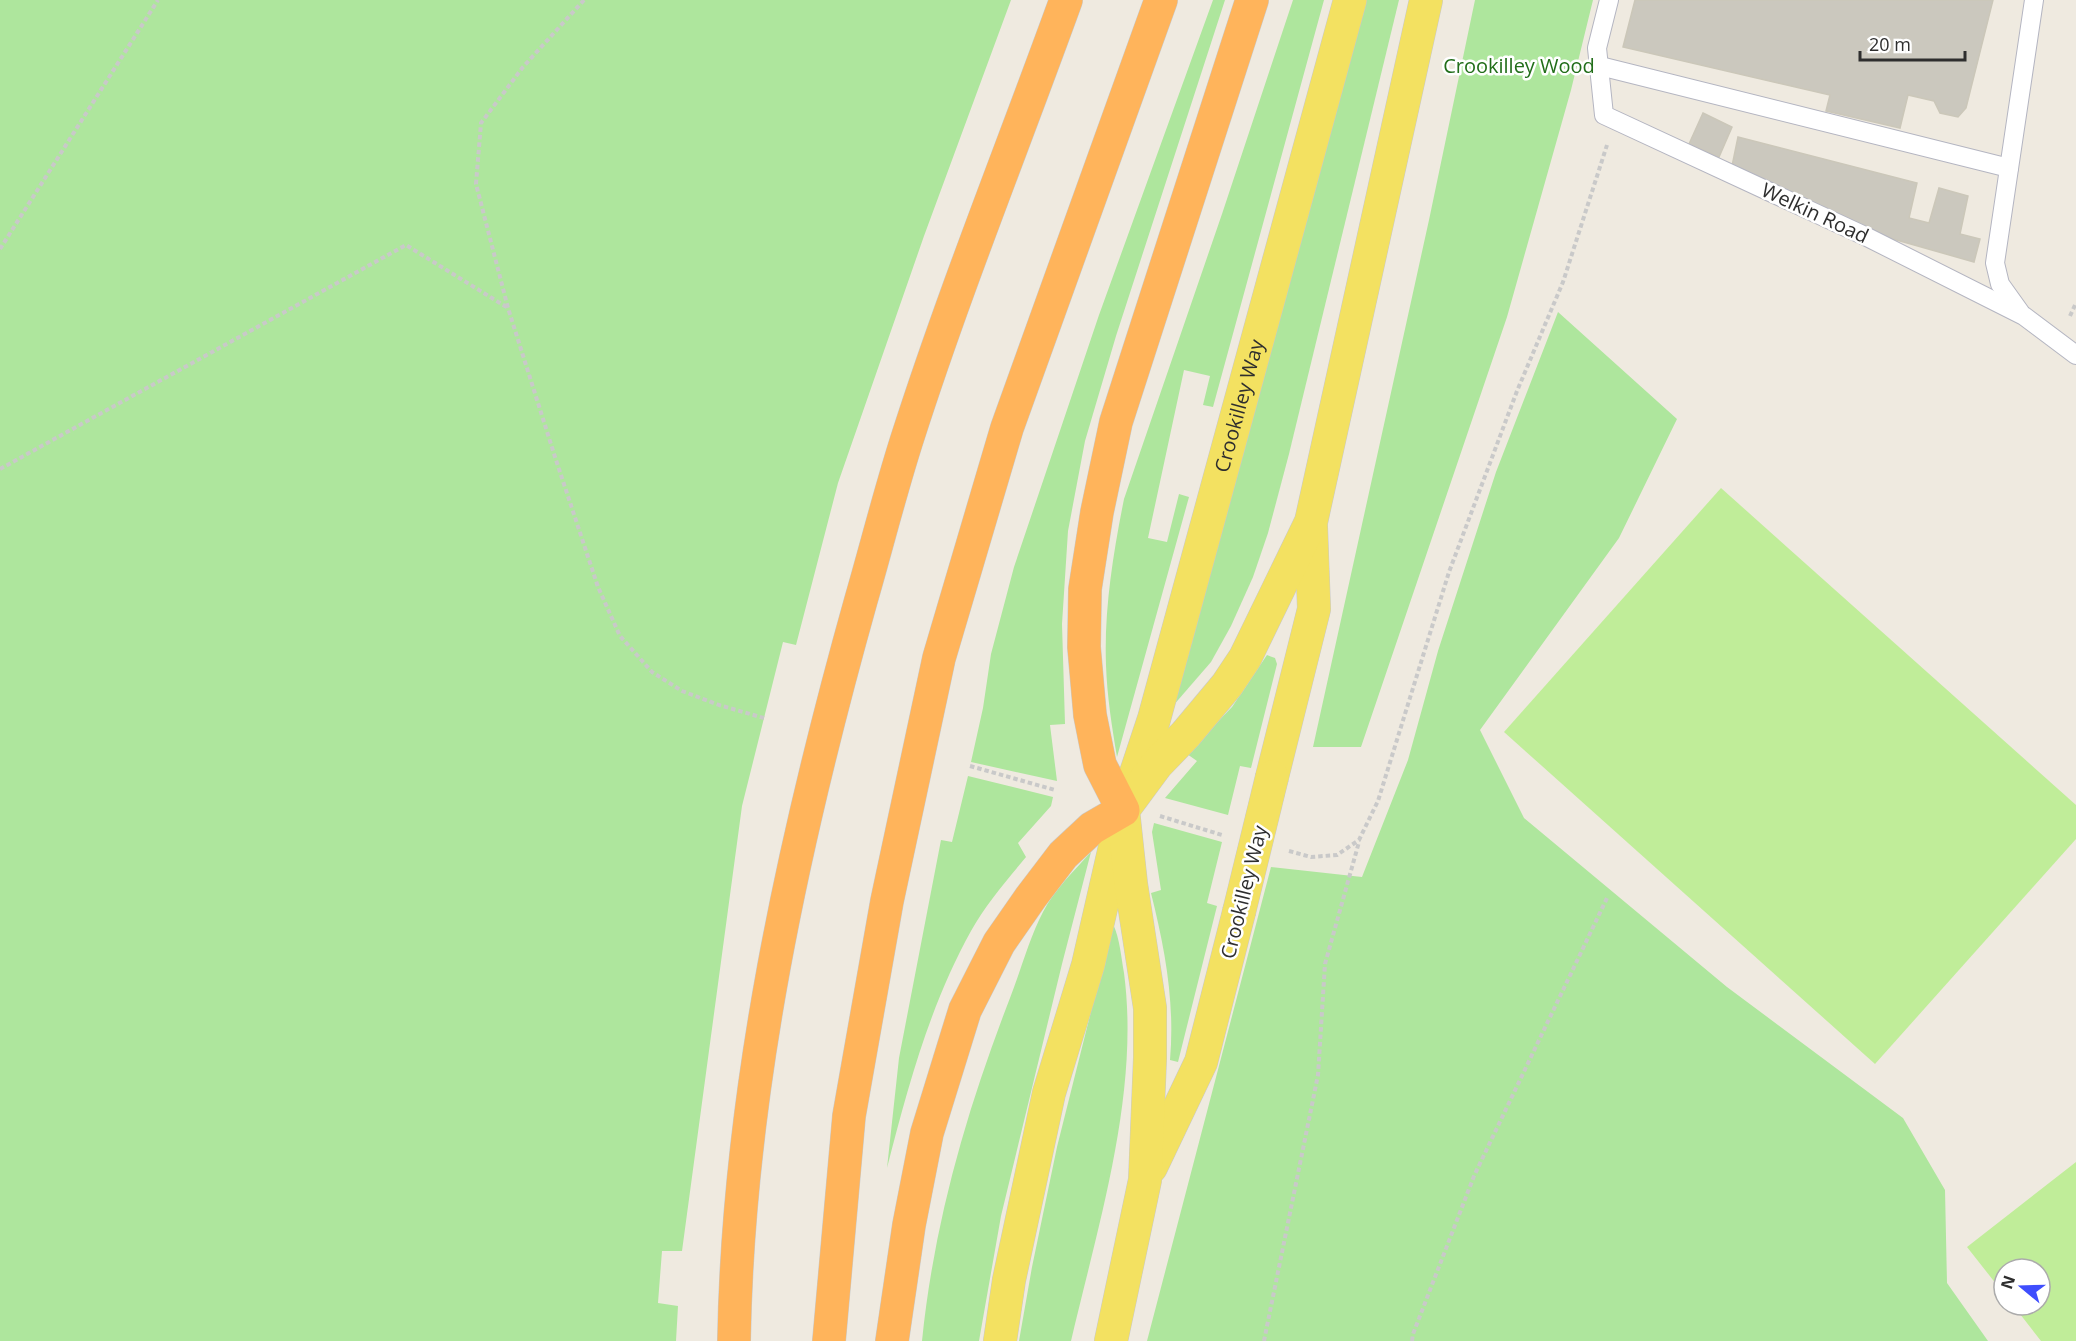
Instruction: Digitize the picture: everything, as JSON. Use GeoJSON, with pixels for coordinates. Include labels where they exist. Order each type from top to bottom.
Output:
{"type":"FeatureCollection","features":[{"type":"Feature","properties":{"kind":"highway"},"geometry":{"type":"LineString","coordinates":[[734,1341],[744,1161],[769,992],[811,790],[842,669],[908,434],[974,246],[1066,0]]}},
{"type":"Feature","properties":{"kind":"highway"},"geometry":{"type":"LineString","coordinates":[[829,1341],[849,1116],[887,901],[939,658],[1007,428],[1161,0]]}},
{"type":"Feature","properties":{"kind":"highway"},"geometry":{"type":"LineString","coordinates":[[892,1341],[909,1225],[927,1132],[965,1010],[999,943],[1030,897],[1063,855],[1092,828],[1123,810],[1100,765],[1089,704],[1084,647],[1085,590],[1097,512],[1116,422],[1252,0]]}},
{"type":"Feature","properties":{"kind":"main road","name":"Crookilley Way"},"geometry":{"type":"LineString","coordinates":[[1000,1341],[1009,1280],[1050,1093],[1088,965],[1123,810],[1154,719],[1350,0]]}},
{"type":"Feature","properties":{"kind":"main road","name":"Crookilley Way"},"geometry":{"type":"LineString","coordinates":[[1111,1341],[1145,1180],[1150,1008],[1131,884],[1123,810],[1157,764],[1186,734],[1227,685],[1245,658],[1311,522],[1426,0]]}},
{"type":"Feature","properties":{"kind":"main road","name":"Crookilley Way"},"geometry":{"type":"LineString","coordinates":[[1145,1180],[1201,1062],[1239,912],[1314,609],[1311,522]]}},
{"type":"Feature","properties":{"kind":"lane"},"geometry":{"type":"LineString","coordinates":[[1604,115],[1598,48],[1609,0]]}},
{"type":"Feature","properties":{"kind":"lane"},"geometry":{"type":"LineString","coordinates":[[1600,66],[2009,168],[2034,0]]}},
{"type":"Feature","properties":{"kind":"lane","name":"Welkin Road"},"geometry":{"type":"LineString","coordinates":[[1604,115],[1867,237],[2024,316],[2076,356]]}},
{"type":"Feature","properties":{"kind":"lane","name":"Welkin Road"},"geometry":{"type":"LineString","coordinates":[[2009,168],[1995,263],[2000,284],[2024,316]]}},
{"type":"Feature","properties":{"kind":"path"},"geometry":{"type":"LineString","coordinates":[[0,249],[158,0]]}},
{"type":"Feature","properties":{"kind":"path"},"geometry":{"type":"LineString","coordinates":[[584,0],[523,67],[481,123],[476,184],[508,308],[598,587],[620,636],[652,672],[682,691],[764,718]]}},
{"type":"Feature","properties":{"kind":"path"},"geometry":{"type":"LineString","coordinates":[[1264,1341],[1318,1075],[1325,964],[1359,840],[1378,801],[1449,572],[1516,391],[1563,282],[1608,142],[1604,115]]}},
{"type":"Feature","properties":{"kind":"path"},"geometry":{"type":"LineString","coordinates":[[0,469],[406,245],[508,308]]}},
{"type":"Feature","properties":{"kind":"path"},"geometry":{"type":"LineString","coordinates":[[970,766],[1055,790]]}},
{"type":"Feature","properties":{"kind":"path"},"geometry":{"type":"LineString","coordinates":[[1156,815],[1223,835]]}},
{"type":"Feature","properties":{"kind":"path"},"geometry":{"type":"LineString","coordinates":[[1279,849],[1311,857],[1337,855],[1359,840]]}},
{"type":"Feature","properties":{"kind":"path"},"geometry":{"type":"LineString","coordinates":[[1412,1341],[1474,1176],[1608,896]]}},
{"type":"Feature","properties":{"kind":"green space"},"geometry":{"type":"Polygon","coordinates":[[[0,0],[1011,0],[924,236],[838,483],[796,645],[783,642],[742,806],[682,1251],[662,1251],[658,1303],[678,1306],[676,1341],[0,1341],[0,0]]]}},
{"type":"Feature","properties":{"kind":"green space"},"geometry":{"type":"Polygon","coordinates":[[[1213,0],[1225,0],[1116,336],[1085,441],[1068,531],[1062,624],[1065,724],[1050,725],[1057,781],[971,762],[983,708],[991,654],[1014,567],[1099,315],[1213,0]]]}},
{"type":"Feature","properties":{"kind":"green space"},"geometry":{"type":"Polygon","coordinates":[[[1293,0],[1324,0],[1213,407],[1203,405],[1210,376],[1184,370],[1148,538],[1167,542],[1179,494],[1189,497],[1117,757],[1107,688],[1106,624],[1116,540],[1124,499],[1293,0]]]}},
{"type":"Feature","properties":{"kind":"green space"},"geometry":{"type":"Polygon","coordinates":[[[1366,0],[1399,0],[1268,533],[1253,577],[1231,626],[1211,662],[1172,707],[1366,0]]]}},
{"type":"Feature","properties":{"kind":"green space","name":"Crookilley Wood"},"geometry":{"type":"Polygon","coordinates":[[[1475,0],[1593,0],[1571,90],[1507,317],[1361,747],[1313,747],[1429,220],[1475,0]]]}},
{"type":"Feature","properties":{"kind":"green space"},"geometry":{"type":"Polygon","coordinates":[[[1558,312],[1677,419],[1619,538],[1480,730],[1524,818],[1727,987],[1903,1118],[1945,1190],[1947,1283],[1988,1341],[1147,1341],[1271,867],[1362,877],[1408,760],[1438,651],[1496,472],[1558,312]]]}},
{"type":"Feature","properties":{"kind":"green space"},"geometry":{"type":"Polygon","coordinates":[[[1721,488],[2076,805],[2076,839],[1875,1064],[1504,732],[1721,488]]]}},
{"type":"Feature","properties":{"kind":"green space"},"geometry":{"type":"Polygon","coordinates":[[[1267,655],[1275,658],[1277,664],[1251,768],[1240,766],[1228,815],[1165,798],[1197,761],[1187,754],[1232,707],[1267,655]]]}},
{"type":"Feature","properties":{"kind":"green space"},"geometry":{"type":"Polygon","coordinates":[[[968,776],[1053,797],[1051,806],[1018,843],[1026,857],[977,921],[956,959],[932,1017],[912,1076],[887,1168],[899,1058],[941,840],[952,842],[968,776]]]}},
{"type":"Feature","properties":{"kind":"green space"},"geometry":{"type":"Polygon","coordinates":[[[1154,823],[1222,842],[1207,903],[1217,906],[1178,1062],[1170,1060],[1171,1017],[1168,976],[1151,893],[1161,890],[1152,832],[1154,823]]]}},
{"type":"Feature","properties":{"kind":"green space"},"geometry":{"type":"Polygon","coordinates":[[[1091,852],[1001,1216],[979,1341],[922,1341],[935,1253],[954,1166],[994,1040],[1043,912],[1065,880],[1091,852]]]}},
{"type":"Feature","properties":{"kind":"green space"},"geometry":{"type":"Polygon","coordinates":[[[1113,924],[1119,942],[1124,973],[1127,1019],[1126,1065],[1114,1158],[1104,1205],[1071,1341],[1019,1341],[1057,1147],[1113,924]]]}},
{"type":"Feature","properties":{"kind":"green space"},"geometry":{"type":"Polygon","coordinates":[[[2076,1162],[2076,1341],[2041,1341],[2022,1317],[2052,1317],[2052,1257],[1992,1257],[1992,1279],[1967,1247],[2076,1162]]]}},
{"type":"Feature","properties":{"kind":"building"},"geometry":{"type":"Polygon","coordinates":[[[1635,0],[1993,0],[1966,108],[1958,117],[1940,113],[1934,101],[1908,95],[1900,128],[1826,111],[1830,95],[1623,47],[1635,0]]]}},
{"type":"Feature","properties":{"kind":"building"},"geometry":{"type":"Polygon","coordinates":[[[1703,113],[1732,127],[1719,157],[1689,144],[1703,113]]]}},
{"type":"Feature","properties":{"kind":"building"},"geometry":{"type":"Polygon","coordinates":[[[1738,137],[1917,183],[1909,218],[1929,223],[1939,188],[1968,196],[1960,234],[1980,239],[1974,262],[1886,237],[1732,166],[1738,137]]]}}]}
